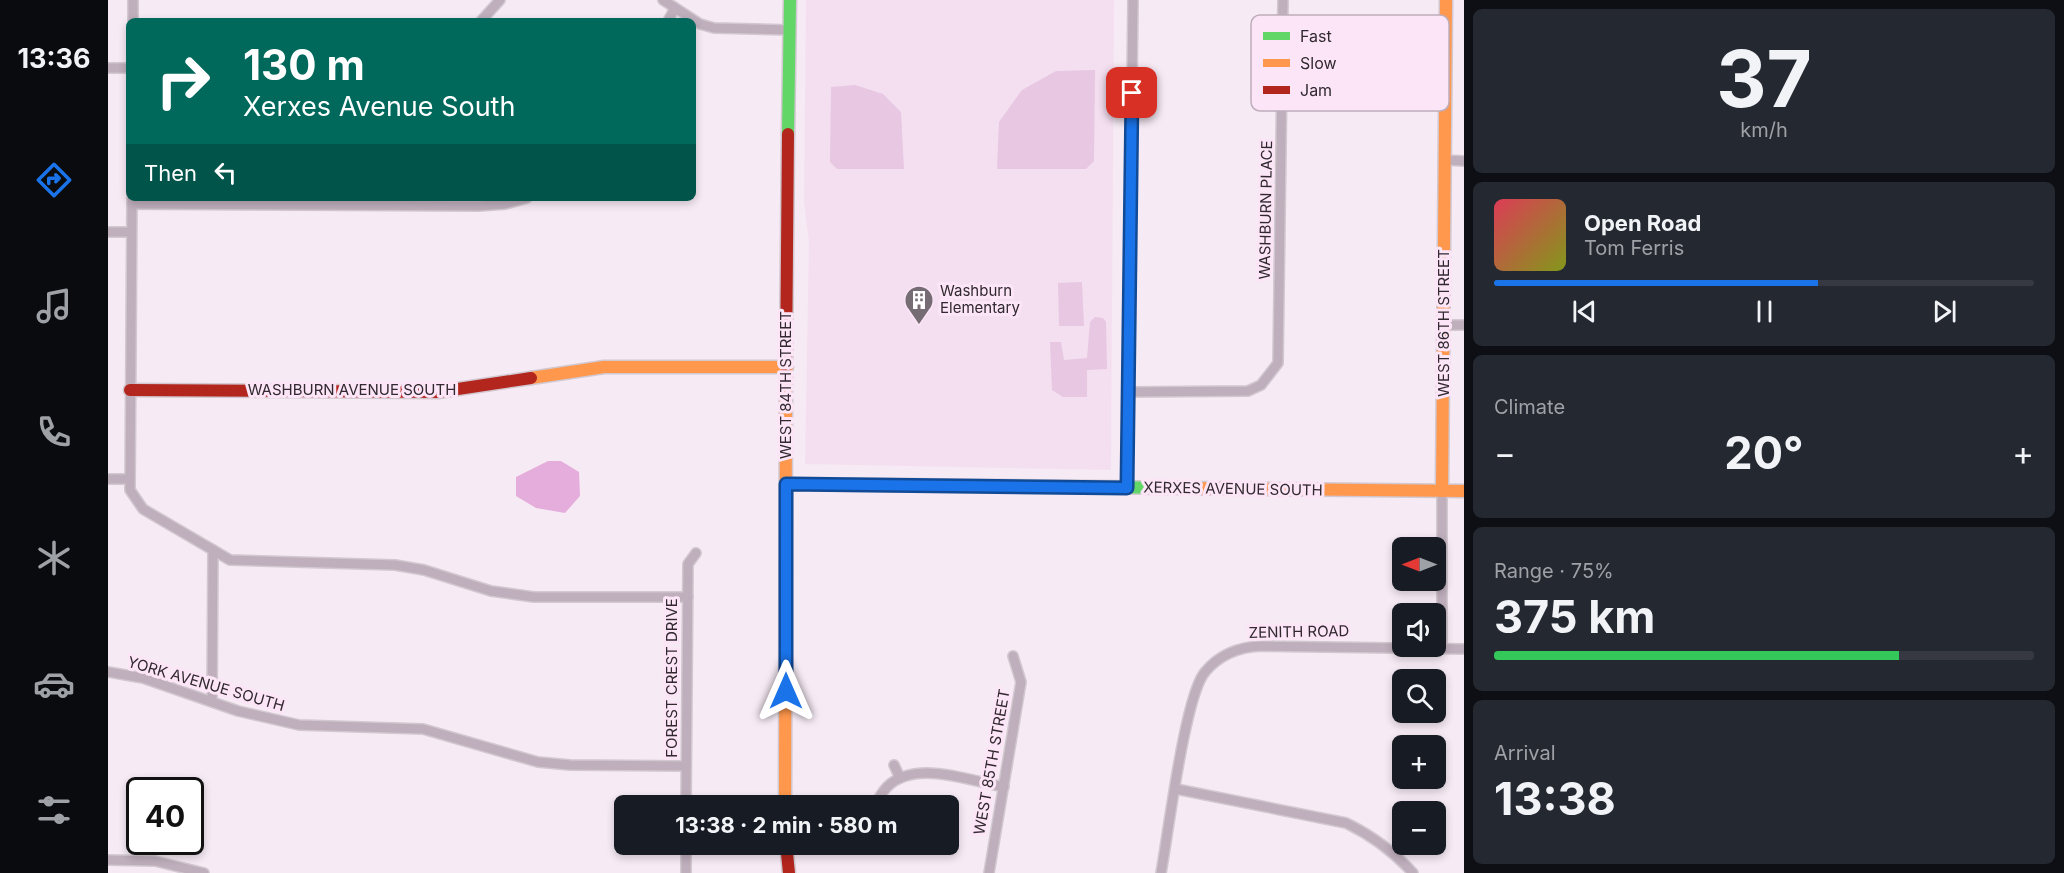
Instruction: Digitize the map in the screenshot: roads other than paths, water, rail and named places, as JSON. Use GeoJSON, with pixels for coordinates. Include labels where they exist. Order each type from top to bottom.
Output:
{"type":"FeatureCollection","features":[{"type":"Feature","properties":{"kind":"street"},"geometry":{"type":"LineString","coordinates":[[133,0],[133,18]]}},
{"type":"Feature","properties":{"kind":"street"},"geometry":{"type":"LineString","coordinates":[[485,18],[500,0]]}},
{"type":"Feature","properties":{"kind":"street"},"geometry":{"type":"LineString","coordinates":[[663,0],[691,18]]}},
{"type":"Feature","properties":{"kind":"street","name":"WEST 84TH STREET"},"geometry":{"type":"LineString","coordinates":[[785,795],[790,0]]}},
{"type":"Feature","properties":{"kind":"street"},"geometry":{"type":"LineString","coordinates":[[1127,488],[1133,0]]}},
{"type":"Feature","properties":{"kind":"street","name":"WASHBURN PLACE"},"geometry":{"type":"LineString","coordinates":[[1283,0],[1283,15]]}},
{"type":"Feature","properties":{"kind":"street","name":"WEST 86TH STREET"},"geometry":{"type":"LineString","coordinates":[[1446,0],[1446,15]]}},
{"type":"Feature","properties":{"kind":"street"},"geometry":{"type":"LineString","coordinates":[[670,18],[675,8]]}},
{"type":"Feature","properties":{"kind":"street"},"geometry":{"type":"LineString","coordinates":[[696,21],[714,28],[789,30]]}},
{"type":"Feature","properties":{"kind":"street"},"geometry":{"type":"LineString","coordinates":[[108,68],[126,68]]}},
{"type":"Feature","properties":{"kind":"street","name":"WASHBURN PLACE"},"geometry":{"type":"LineString","coordinates":[[1128,392],[1234,393],[1261,385],[1278,363],[1282,111]]}},
{"type":"Feature","properties":{"kind":"street","name":"WEST 86TH STREET"},"geometry":{"type":"LineString","coordinates":[[1442,603],[1445,111]]}},
{"type":"Feature","properties":{"kind":"street"},"geometry":{"type":"LineString","coordinates":[[1445,160],[1464,161]]}},
{"type":"Feature","properties":{"kind":"street"},"geometry":{"type":"LineString","coordinates":[[516,201],[479,206],[132,201],[130,490],[143,508],[230,560],[395,565],[424,570],[511,596],[688,597]]}},
{"type":"Feature","properties":{"kind":"street"},"geometry":{"type":"LineString","coordinates":[[108,232],[131,232]]}},
{"type":"Feature","properties":{"kind":"street"},"geometry":{"type":"LineString","coordinates":[[1444,325],[1464,325]]}},
{"type":"Feature","properties":{"kind":"street","name":"WASHBURN AVENUE SOUTH"},"geometry":{"type":"LineString","coordinates":[[130,390],[438,392],[604,367],[787,367]]}},
{"type":"Feature","properties":{"kind":"street"},"geometry":{"type":"LineString","coordinates":[[108,478],[130,479]]}},
{"type":"Feature","properties":{"kind":"street","name":"XERXES AVENUE SOUTH"},"geometry":{"type":"LineString","coordinates":[[786,484],[1464,490]]}},
{"type":"Feature","properties":{"kind":"street"},"geometry":{"type":"LineString","coordinates":[[212,701],[213,550]]}},
{"type":"Feature","properties":{"kind":"street","name":"FOREST CREST DRIVE"},"geometry":{"type":"LineString","coordinates":[[686,795],[688,564],[696,553]]}},
{"type":"Feature","properties":{"kind":"street","name":"ZENITH ROAD"},"geometry":{"type":"LineString","coordinates":[[1161,873],[1196,688],[1203,674],[1229,653],[1244,647],[1392,647]]}},
{"type":"Feature","properties":{"kind":"street","name":"ZENITH ROAD"},"geometry":{"type":"LineString","coordinates":[[1446,647],[1464,649]]}},
{"type":"Feature","properties":{"kind":"street","name":"WEST 85TH STREET"},"geometry":{"type":"LineString","coordinates":[[989,873],[1021,682],[1013,656]]}},
{"type":"Feature","properties":{"kind":"street","name":"YORK AVENUE SOUTH"},"geometry":{"type":"LineString","coordinates":[[108,672],[144,678],[238,711],[299,725],[423,729],[538,762],[570,765],[686,766]]}},
{"type":"Feature","properties":{"kind":"street"},"geometry":{"type":"LineString","coordinates":[[894,765],[900,778]]}},
{"type":"Feature","properties":{"kind":"street"},"geometry":{"type":"LineString","coordinates":[[882,795],[888,786],[900,778],[915,774],[930,774],[1004,787]]}},
{"type":"Feature","properties":{"kind":"street"},"geometry":{"type":"LineString","coordinates":[[1176,789],[1346,823],[1380,842],[1413,873]]}},
{"type":"Feature","properties":{"kind":"street"},"geometry":{"type":"LineString","coordinates":[[686,855],[686,873]]}},
{"type":"Feature","properties":{"kind":"street"},"geometry":{"type":"LineString","coordinates":[[787,855],[789,873]]}},
{"type":"Feature","properties":{"kind":"street"},"geometry":{"type":"LineString","coordinates":[[108,860],[155,861],[204,873]]}},
{"type":"Feature","properties":{"kind":"place","name":"Washburn Elementary"},"geometry":{"type":"Point","coordinates":[919,326]}}]}
